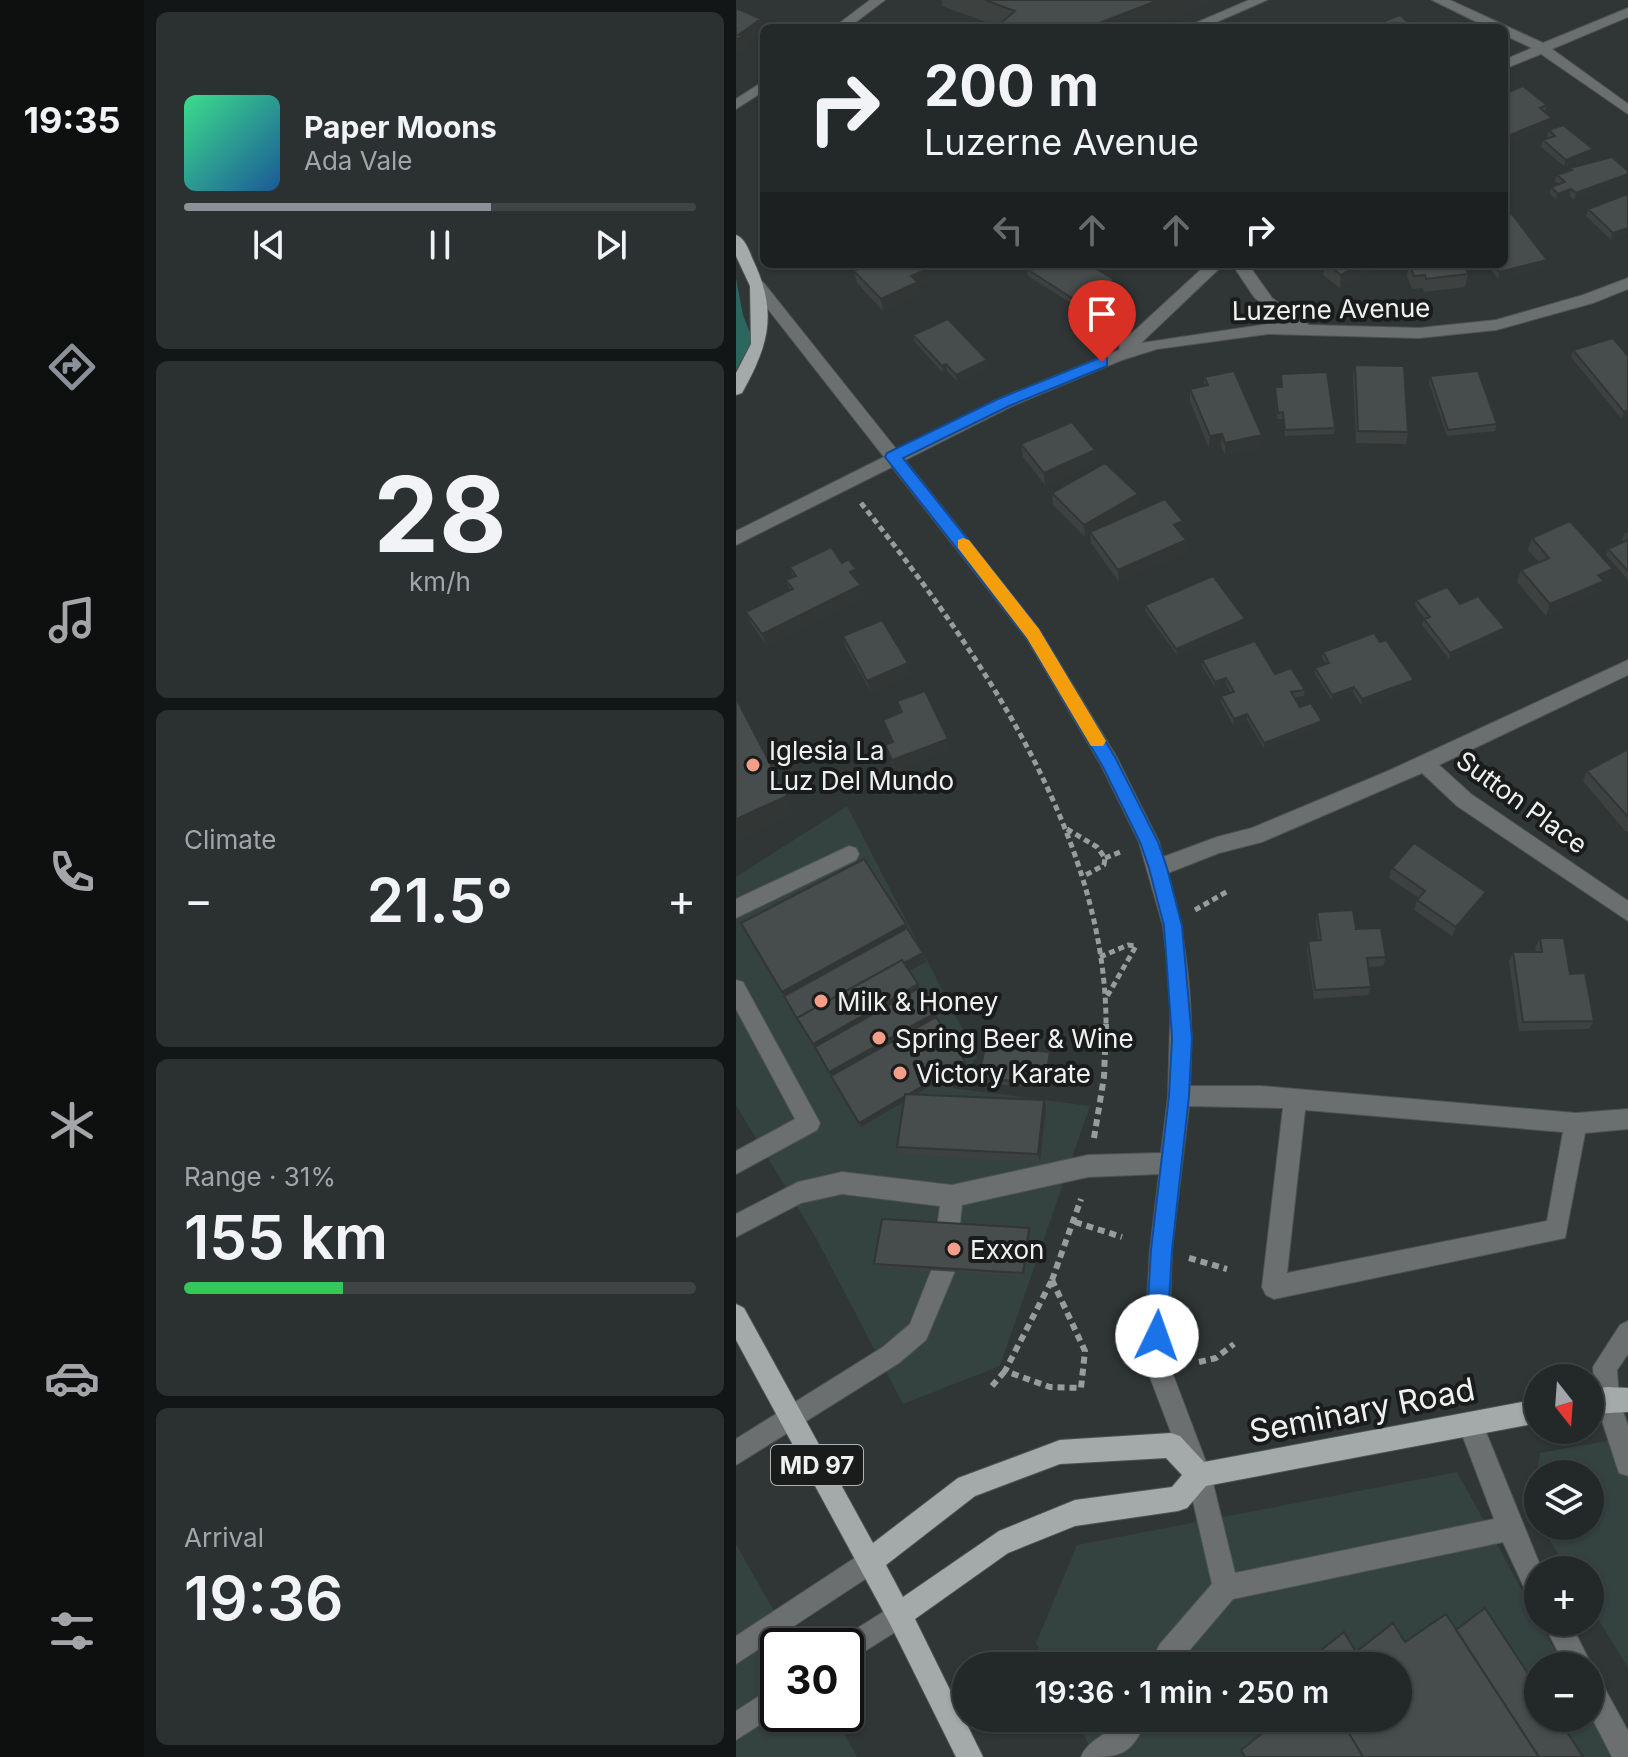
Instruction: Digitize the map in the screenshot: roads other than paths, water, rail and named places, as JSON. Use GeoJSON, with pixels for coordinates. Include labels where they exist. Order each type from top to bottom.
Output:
{"type":"FeatureCollection","features":[{"type":"Feature","properties":{"kind":"main road"},"geometry":{"type":"LineString","coordinates":[[736,240],[758,286],[759,344],[736,389]]}},
{"type":"Feature","properties":{"kind":"main road","name":"MD 97"},"geometry":{"type":"LineString","coordinates":[[736,1316],[899,1615],[970,1757]]}},
{"type":"Feature","properties":{"kind":"main road","name":"Seminary Road"},"geometry":{"type":"LineString","coordinates":[[1199,1475],[1524,1414]]}},
{"type":"Feature","properties":{"kind":"main road"},"geometry":{"type":"LineString","coordinates":[[870,1561],[967,1487],[1060,1452],[1171,1445],[1199,1475],[1178,1499],[1075,1513],[999,1544],[899,1615]]}},
{"type":"Feature","properties":{"kind":"street"},"geometry":{"type":"LineString","coordinates":[[845,24],[878,0]]}},
{"type":"Feature","properties":{"kind":"street"},"geometry":{"type":"LineString","coordinates":[[1201,24],[1259,0]]}},
{"type":"Feature","properties":{"kind":"street"},"geometry":{"type":"LineString","coordinates":[[1439,0],[1491,24]]}},
{"type":"Feature","properties":{"kind":"street"},"geometry":{"type":"LineString","coordinates":[[1508,63],[1628,12]]}},
{"type":"Feature","properties":{"kind":"street"},"geometry":{"type":"LineString","coordinates":[[1508,32],[1542,48],[1628,110]]}},
{"type":"Feature","properties":{"kind":"street"},"geometry":{"type":"LineString","coordinates":[[736,105],[760,88]]}},
{"type":"Feature","properties":{"kind":"street"},"geometry":{"type":"LineString","coordinates":[[1116,356],[1149,329],[1212,268]]}},
{"type":"Feature","properties":{"kind":"street"},"geometry":{"type":"LineString","coordinates":[[1242,268],[1260,297],[1278,314],[1303,328]]}},
{"type":"Feature","properties":{"kind":"street","name":"Luzerne Avenue"},"geometry":{"type":"LineString","coordinates":[[736,539],[1004,403],[1116,356],[1195,338],[1303,328],[1419,333],[1484,327],[1542,313],[1628,283]]}},
{"type":"Feature","properties":{"kind":"street"},"geometry":{"type":"LineString","coordinates":[[758,286],[1033,634],[1109,762],[1149,842],[1173,926],[1181,992],[1179,1096],[1161,1250],[1160,1372],[1199,1475],[1226,1588]]}},
{"type":"Feature","properties":{"kind":"street"},"geometry":{"type":"LineString","coordinates":[[1158,868],[1217,845],[1255,836],[1424,763],[1628,667]]}},
{"type":"Feature","properties":{"kind":"street","name":"Sutton Place"},"geometry":{"type":"LineString","coordinates":[[1424,763],[1464,800],[1628,912]]}},
{"type":"Feature","properties":{"kind":"street"},"geometry":{"type":"LineString","coordinates":[[736,909],[849,854]]}},
{"type":"Feature","properties":{"kind":"street"},"geometry":{"type":"LineString","coordinates":[[736,989],[809,1123],[736,1163]]}},
{"type":"Feature","properties":{"kind":"street"},"geometry":{"type":"LineString","coordinates":[[1179,1096],[1295,1099],[1576,1123],[1628,1119]]}},
{"type":"Feature","properties":{"kind":"street"},"geometry":{"type":"LineString","coordinates":[[1295,1099],[1274,1287],[1557,1230],[1576,1123]]}},
{"type":"Feature","properties":{"kind":"street"},"geometry":{"type":"LineString","coordinates":[[736,1226],[798,1193],[842,1183],[952,1196],[1088,1166],[1171,1163]]}},
{"type":"Feature","properties":{"kind":"street"},"geometry":{"type":"LineString","coordinates":[[736,1453],[891,1355],[918,1332],[943,1271],[952,1196]]}},
{"type":"Feature","properties":{"kind":"street"},"geometry":{"type":"LineString","coordinates":[[1628,1333],[1605,1367],[1628,1464]]}},
{"type":"Feature","properties":{"kind":"street"},"geometry":{"type":"LineString","coordinates":[[1470,1424],[1524,1558]]}},
{"type":"Feature","properties":{"kind":"street"},"geometry":{"type":"LineString","coordinates":[[1170,1652],[1226,1588],[1510,1528]]}},
{"type":"Feature","properties":{"kind":"street"},"geometry":{"type":"LineString","coordinates":[[736,1651],[870,1561]]}},
{"type":"Feature","properties":{"kind":"street"},"geometry":{"type":"LineString","coordinates":[[864,1638],[899,1615]]}},
{"type":"Feature","properties":{"kind":"street"},"geometry":{"type":"LineString","coordinates":[[736,1727],[760,1710]]}},
{"type":"Feature","properties":{"kind":"street"},"geometry":{"type":"LineString","coordinates":[[1604,1713],[1627,1757]]}},
{"type":"Feature","properties":{"kind":"street"},"geometry":{"type":"LineString","coordinates":[[1094,1757],[1123,1738],[1126,1732]]}},
{"type":"Feature","properties":{"kind":"place","name":"Iglesia La Luz Del Mundo"},"geometry":{"type":"Point","coordinates":[753,765]}},
{"type":"Feature","properties":{"kind":"place","name":"Milk & Honey"},"geometry":{"type":"Point","coordinates":[821,1001]}},
{"type":"Feature","properties":{"kind":"place","name":"Spring Beer & Wine"},"geometry":{"type":"Point","coordinates":[879,1038]}},
{"type":"Feature","properties":{"kind":"place","name":"Victory Karate"},"geometry":{"type":"Point","coordinates":[900,1073]}},
{"type":"Feature","properties":{"kind":"place","name":"Exxon"},"geometry":{"type":"Point","coordinates":[954,1249]}}]}
